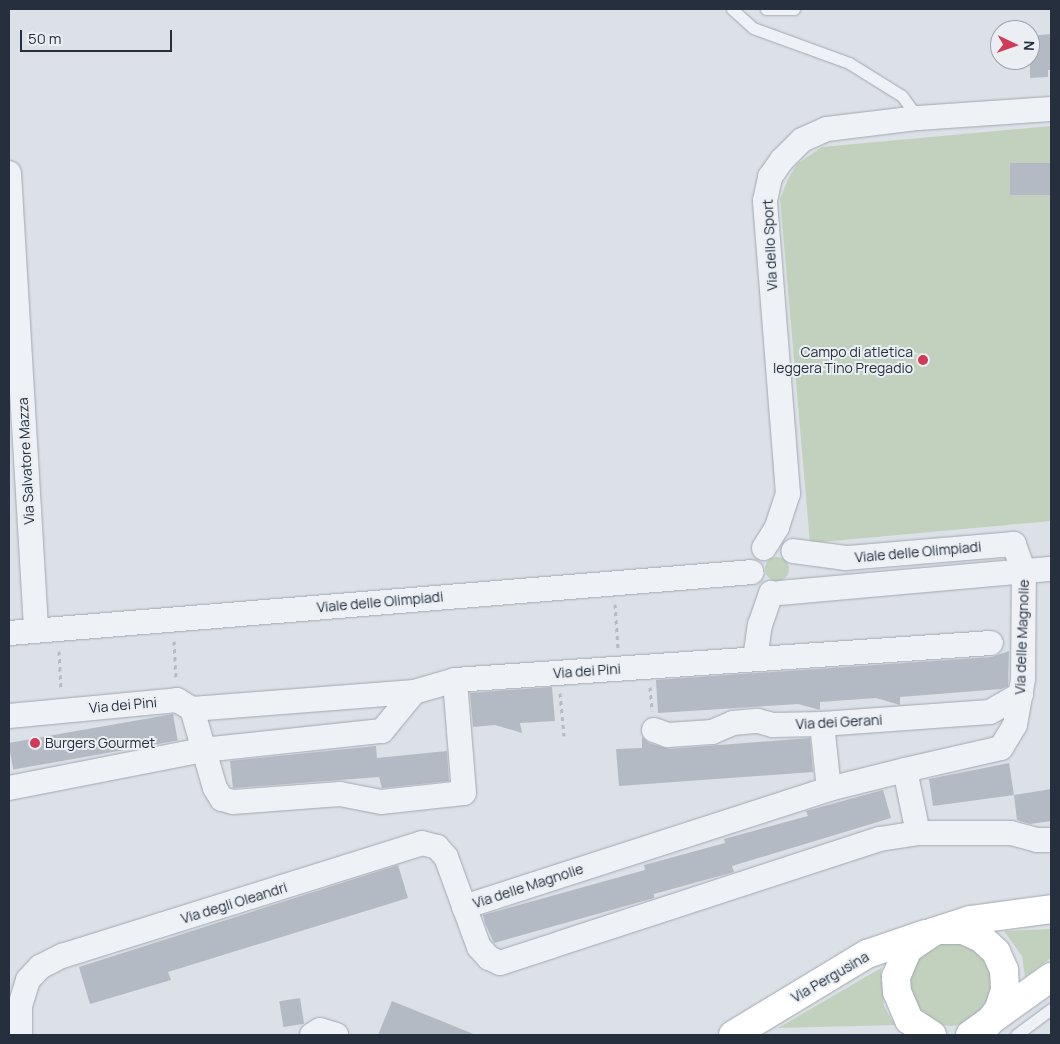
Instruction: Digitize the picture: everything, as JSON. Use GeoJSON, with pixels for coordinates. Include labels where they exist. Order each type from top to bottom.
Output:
{"type":"FeatureCollection","features":[{"type":"Feature","properties":{"kind":"main road"},"geometry":{"type":"LineString","coordinates":[[932,1035],[909,1020],[901,1007],[896,977],[908,949],[938,931],[970,920],[1051,909]]}},
{"type":"Feature","properties":{"kind":"main road"},"geometry":{"type":"LineString","coordinates":[[938,931],[963,930],[981,938],[996,952],[1004,970],[1005,990],[999,1010],[978,1030]]}},
{"type":"Feature","properties":{"kind":"main road","name":"Via Pergusina"},"geometry":{"type":"LineString","coordinates":[[733,1035],[867,954],[901,939],[938,931]]}},
{"type":"Feature","properties":{"kind":"main road"},"geometry":{"type":"LineString","coordinates":[[978,1030],[1051,976]]}},
{"type":"Feature","properties":{"kind":"street","name":"Via dello Sport"},"geometry":{"type":"LineString","coordinates":[[764,548],[777,527],[788,494],[765,201],[770,177],[782,160],[802,140],[827,129],[918,118],[1051,109]]}},
{"type":"Feature","properties":{"kind":"street","name":"Via Salvatore Mazza"},"geometry":{"type":"LineString","coordinates":[[9,173],[14,336],[36,630]]}},
{"type":"Feature","properties":{"kind":"street","name":"Viale delle Olimpiadi"},"geometry":{"type":"LineString","coordinates":[[793,551],[846,558],[1014,544],[1024,572]]}},
{"type":"Feature","properties":{"kind":"street"},"geometry":{"type":"LineString","coordinates":[[755,659],[760,625],[776,593],[798,580],[800,565],[793,551],[779,545],[764,548],[757,554],[752,572],[758,586],[776,593],[1051,569]]}},
{"type":"Feature","properties":{"kind":"street","name":"Viale delle Olimpiadi"},"geometry":{"type":"LineString","coordinates":[[9,633],[752,572]]}},
{"type":"Feature","properties":{"kind":"street","name":"Via delle Magnolie"},"geometry":{"type":"LineString","coordinates":[[1024,572],[1021,694],[1015,725],[1000,748],[829,789],[464,907],[478,947],[489,958],[500,963],[880,839],[918,833],[1011,833],[1037,840],[1051,840]]}},
{"type":"Feature","properties":{"kind":"street","name":"Via dei Pini"},"geometry":{"type":"LineString","coordinates":[[9,716],[185,704],[414,692],[455,680],[991,643]]}},
{"type":"Feature","properties":{"kind":"street"},"geometry":{"type":"LineString","coordinates":[[185,704],[215,788],[222,798],[233,802],[340,794],[381,802],[464,793],[455,680]]}},
{"type":"Feature","properties":{"kind":"street"},"geometry":{"type":"LineString","coordinates":[[9,788],[203,750],[382,731],[414,692]]}},
{"type":"Feature","properties":{"kind":"street","name":"Via dei Gerani"},"geometry":{"type":"LineString","coordinates":[[654,730],[668,736],[712,732],[732,723],[758,721],[773,725],[822,724],[990,712],[1021,694]]}},
{"type":"Feature","properties":{"kind":"street"},"geometry":{"type":"LineString","coordinates":[[822,724],[829,789]]}},
{"type":"Feature","properties":{"kind":"street"},"geometry":{"type":"LineString","coordinates":[[905,770],[918,833]]}},
{"type":"Feature","properties":{"kind":"street","name":"Via degli Oleandri"},"geometry":{"type":"LineString","coordinates":[[20,1035],[20,1006],[28,980],[40,966],[62,956],[422,844],[437,848],[446,857],[464,907]]}},
{"type":"Feature","properties":{"kind":"street"},"geometry":{"type":"LineString","coordinates":[[312,1035],[320,1030],[336,1035]]}},
{"type":"Feature","properties":{"kind":"lane"},"geometry":{"type":"LineString","coordinates":[[732,9],[753,28],[849,64],[902,96],[918,118]]}},
{"type":"Feature","properties":{"kind":"lane"},"geometry":{"type":"LineString","coordinates":[[766,9],[794,9]]}},
{"type":"Feature","properties":{"kind":"lane"},"geometry":{"type":"LineString","coordinates":[[1016,1035],[1051,1009]]}},
{"type":"Feature","properties":{"kind":"path"},"geometry":{"type":"LineString","coordinates":[[615,599],[620,668]]}},
{"type":"Feature","properties":{"kind":"path"},"geometry":{"type":"LineString","coordinates":[[174,636],[185,704]]}},
{"type":"Feature","properties":{"kind":"path"},"geometry":{"type":"LineString","coordinates":[[59,648],[62,691]]}},
{"type":"Feature","properties":{"kind":"path"},"geometry":{"type":"LineString","coordinates":[[648,666],[654,730]]}},
{"type":"Feature","properties":{"kind":"path"},"geometry":{"type":"LineString","coordinates":[[558,673],[564,736]]}},
{"type":"Feature","properties":{"kind":"green space","name":"Campo di atletica leggera Tino Pregadio"},"geometry":{"type":"Polygon","coordinates":[[[1051,126],[1051,521],[810,543],[780,199],[788,179],[797,164],[822,147],[1051,126]]]}},
{"type":"Feature","properties":{"kind":"green space"},"geometry":{"type":"Polygon","coordinates":[[[777,557],[786,560],[789,569],[786,578],[777,581],[768,578],[765,569],[768,560],[777,557]]]}},
{"type":"Feature","properties":{"kind":"green space"},"geometry":{"type":"Polygon","coordinates":[[[1051,929],[1051,958],[1025,977],[1022,956],[1004,931],[1051,929]]]}},
{"type":"Feature","properties":{"kind":"green space"},"geometry":{"type":"Polygon","coordinates":[[[951,940],[975,947],[987,959],[994,983],[987,1007],[975,1019],[951,1026],[927,1019],[915,1007],[908,983],[915,959],[927,947],[951,940]]]}},
{"type":"Feature","properties":{"kind":"green space"},"geometry":{"type":"Polygon","coordinates":[[[881,968],[884,1006],[895,1025],[778,1028],[881,968]]]}},
{"type":"Feature","properties":{"kind":"building"},"geometry":{"type":"Polygon","coordinates":[[[1051,34],[1051,70],[1048,70],[1048,77],[1030,78],[1030,70],[1040,70],[1040,35],[1051,34]]]}},
{"type":"Feature","properties":{"kind":"building"},"geometry":{"type":"Polygon","coordinates":[[[1010,163],[1051,163],[1051,195],[1010,195],[1010,163]]]}},
{"type":"Feature","properties":{"kind":"building"},"geometry":{"type":"Polygon","coordinates":[[[1009,651],[1008,686],[1001,689],[900,697],[900,705],[876,698],[820,702],[820,710],[798,704],[658,713],[656,680],[992,657],[1009,651]]]}},
{"type":"Feature","properties":{"kind":"building"},"geometry":{"type":"Polygon","coordinates":[[[552,687],[555,721],[520,723],[522,733],[495,725],[473,727],[470,693],[552,687]]]}},
{"type":"Feature","properties":{"kind":"building"},"geometry":{"type":"Polygon","coordinates":[[[173,714],[178,741],[13,770],[9,743],[173,714]]]}},
{"type":"Feature","properties":{"kind":"building"},"geometry":{"type":"Polygon","coordinates":[[[642,737],[649,743],[669,749],[810,738],[813,772],[619,786],[616,749],[642,748],[642,737]]]}},
{"type":"Feature","properties":{"kind":"building"},"geometry":{"type":"Polygon","coordinates":[[[376,746],[377,758],[447,751],[449,781],[382,788],[379,777],[233,788],[230,761],[376,746]]]}},
{"type":"Feature","properties":{"kind":"building"},"geometry":{"type":"Polygon","coordinates":[[[1009,763],[1014,795],[933,806],[929,779],[1009,763]]]}},
{"type":"Feature","properties":{"kind":"building"},"geometry":{"type":"Polygon","coordinates":[[[1051,789],[1051,821],[1030,824],[1017,820],[1014,795],[1051,789]]]}},
{"type":"Feature","properties":{"kind":"building"},"geometry":{"type":"Polygon","coordinates":[[[883,790],[891,818],[732,866],[734,872],[654,894],[654,898],[494,943],[485,923],[483,915],[645,870],[644,865],[725,843],[724,839],[808,816],[806,811],[883,790]]]}},
{"type":"Feature","properties":{"kind":"building"},"geometry":{"type":"Polygon","coordinates":[[[398,865],[408,898],[168,972],[171,980],[90,1004],[79,967],[398,865]]]}},
{"type":"Feature","properties":{"kind":"building"},"geometry":{"type":"Polygon","coordinates":[[[300,998],[304,1024],[283,1027],[279,1001],[300,998]]]}},
{"type":"Feature","properties":{"kind":"building"},"geometry":{"type":"Polygon","coordinates":[[[392,1001],[476,1035],[378,1035],[392,1001]]]}},
{"type":"Feature","properties":{"kind":"place","name":"Campo di atletica leggera Tino Pregadio"},"geometry":{"type":"Point","coordinates":[923,360]}},
{"type":"Feature","properties":{"kind":"place","name":"Burgers Gourmet"},"geometry":{"type":"Point","coordinates":[35,743]}}]}
